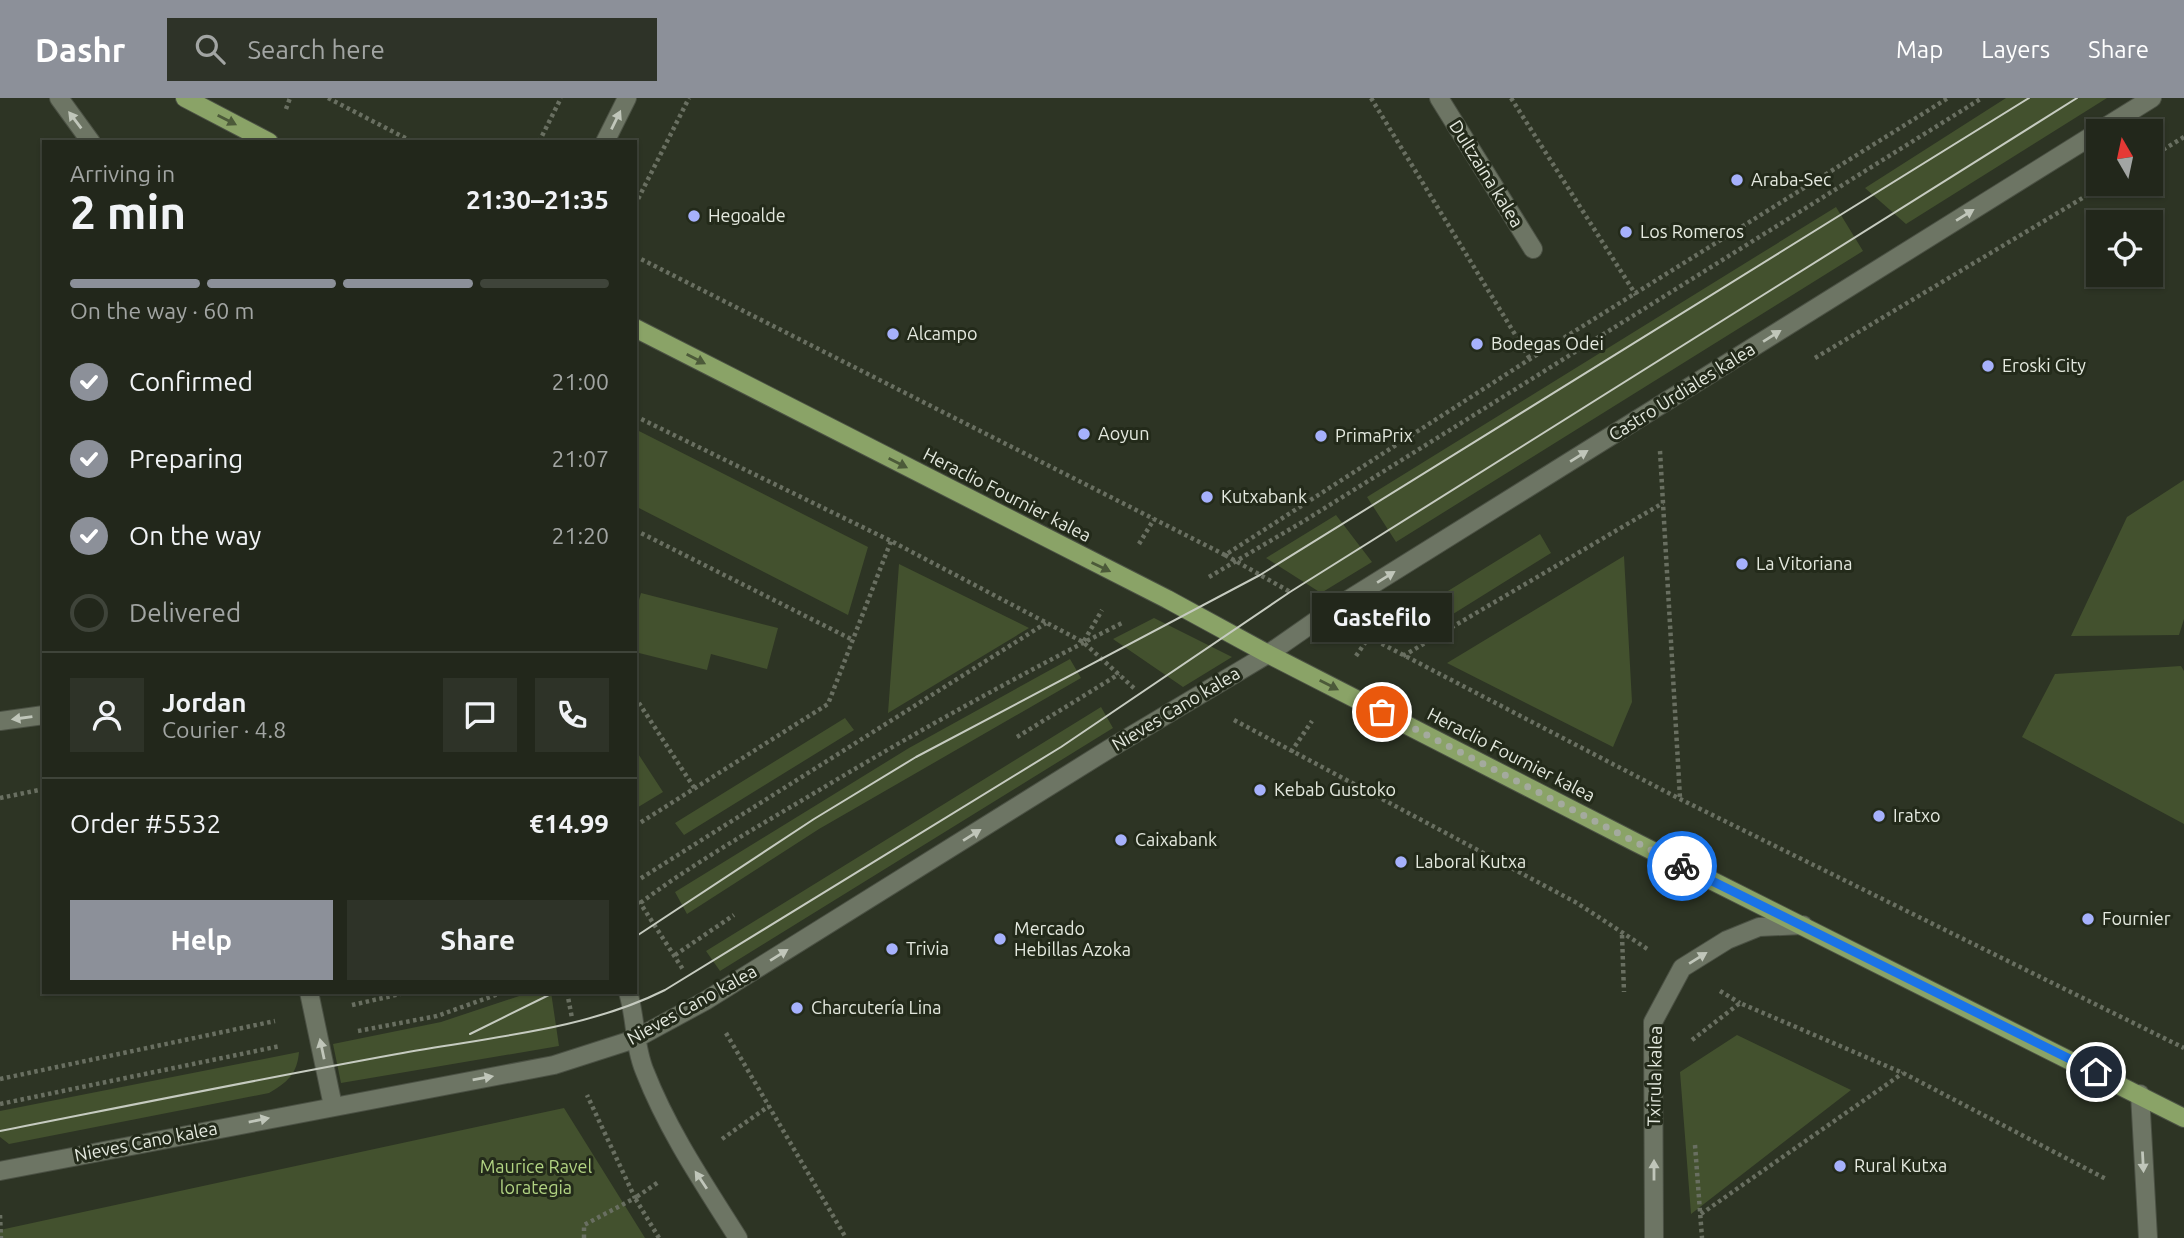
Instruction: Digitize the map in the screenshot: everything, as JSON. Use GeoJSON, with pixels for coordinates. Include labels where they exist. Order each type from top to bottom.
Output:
{"type":"FeatureCollection","features":[{"type":"Feature","properties":{"kind":"main road"},"geometry":{"type":"LineString","coordinates":[[185,98],[265,140]]}},
{"type":"Feature","properties":{"kind":"main road","name":"Heraclio Fournier kalea"},"geometry":{"type":"LineString","coordinates":[[637,329],[1167,599],[1268,654],[2184,1118]]}},
{"type":"Feature","properties":{"kind":"street"},"geometry":{"type":"LineString","coordinates":[[59,98],[90,140]]}},
{"type":"Feature","properties":{"kind":"street"},"geometry":{"type":"LineString","coordinates":[[606,140],[627,98]]}},
{"type":"Feature","properties":{"kind":"street","name":"Dultzaina kalea"},"geometry":{"type":"LineString","coordinates":[[1439,98],[1533,249]]}},
{"type":"Feature","properties":{"kind":"street","name":"Castro Urdiales kalea"},"geometry":{"type":"LineString","coordinates":[[2118,119],[2152,98]]}},
{"type":"Feature","properties":{"kind":"street","name":"Castro Urdiales kalea"},"geometry":{"type":"LineString","coordinates":[[1268,654],[1327,613],[2086,139]]}},
{"type":"Feature","properties":{"kind":"street","name":"Nieves Cano kalea"},"geometry":{"type":"LineString","coordinates":[[0,1171],[554,1065],[635,1039],[705,1001],[1109,749],[1268,654]]}},
{"type":"Feature","properties":{"kind":"street"},"geometry":{"type":"LineString","coordinates":[[0,721],[42,715]]}},
{"type":"Feature","properties":{"kind":"street","name":"Txirula kalea"},"geometry":{"type":"LineString","coordinates":[[1654,1238],[1653,1022],[1682,968],[1727,940],[1759,927],[1803,925]]}},
{"type":"Feature","properties":{"kind":"street"},"geometry":{"type":"LineString","coordinates":[[310,994],[333,1106]]}},
{"type":"Feature","properties":{"kind":"street"},"geometry":{"type":"LineString","coordinates":[[628,994],[643,1070],[688,1161],[738,1238]]}},
{"type":"Feature","properties":{"kind":"street"},"geometry":{"type":"LineString","coordinates":[[2140,1094],[2148,1238]]}},
{"type":"Feature","properties":{"kind":"path"},"geometry":{"type":"LineString","coordinates":[[328,98],[409,140]]}},
{"type":"Feature","properties":{"kind":"path"},"geometry":{"type":"LineString","coordinates":[[540,140],[561,98]]}},
{"type":"Feature","properties":{"kind":"path"},"geometry":{"type":"LineString","coordinates":[[637,201],[689,98]]}},
{"type":"Feature","properties":{"kind":"path"},"geometry":{"type":"LineString","coordinates":[[1371,98],[1530,359]]}},
{"type":"Feature","properties":{"kind":"path"},"geometry":{"type":"LineString","coordinates":[[1511,98],[1636,295]]}},
{"type":"Feature","properties":{"kind":"path"},"geometry":{"type":"LineString","coordinates":[[637,257],[1225,555],[1530,359],[1948,98]]}},
{"type":"Feature","properties":{"kind":"path"},"geometry":{"type":"LineString","coordinates":[[637,904],[772,818],[897,743],[1037,665],[1167,599],[1304,521],[1982,98]]}},
{"type":"Feature","properties":{"kind":"path"},"geometry":{"type":"LineString","coordinates":[[2163,150],[2184,137]]}},
{"type":"Feature","properties":{"kind":"path"},"geometry":{"type":"LineString","coordinates":[[1813,360],[2086,196]]}},
{"type":"Feature","properties":{"kind":"path"},"geometry":{"type":"LineString","coordinates":[[637,417],[891,541],[1083,642]]}},
{"type":"Feature","properties":{"kind":"path"},"geometry":{"type":"LineString","coordinates":[[1672,444],[1660,451],[1680,799]]}},
{"type":"Feature","properties":{"kind":"path"},"geometry":{"type":"LineString","coordinates":[[1403,656],[1663,503]]}},
{"type":"Feature","properties":{"kind":"path"},"geometry":{"type":"LineString","coordinates":[[637,531],[852,640]]}},
{"type":"Feature","properties":{"kind":"path"},"geometry":{"type":"LineString","coordinates":[[637,825],[828,704],[891,541]]}},
{"type":"Feature","properties":{"kind":"path"},"geometry":{"type":"LineString","coordinates":[[637,882],[1046,623]]}},
{"type":"Feature","properties":{"kind":"path"},"geometry":{"type":"LineString","coordinates":[[1368,638],[1680,799],[2184,1048]]}},
{"type":"Feature","properties":{"kind":"path"},"geometry":{"type":"LineString","coordinates":[[1017,737],[1119,674]]}},
{"type":"Feature","properties":{"kind":"path"},"geometry":{"type":"LineString","coordinates":[[637,700],[695,789]]}},
{"type":"Feature","properties":{"kind":"path"},"geometry":{"type":"LineString","coordinates":[[1229,717],[1577,903],[1622,935],[1740,1003],[1903,1073],[2115,1184]]}},
{"type":"Feature","properties":{"kind":"path"},"geometry":{"type":"LineString","coordinates":[[0,797],[42,789]]}},
{"type":"Feature","properties":{"kind":"path"},"geometry":{"type":"LineString","coordinates":[[637,898],[640,902]]}},
{"type":"Feature","properties":{"kind":"path"},"geometry":{"type":"LineString","coordinates":[[675,956],[734,915]]}},
{"type":"Feature","properties":{"kind":"path"},"geometry":{"type":"LineString","coordinates":[[0,1079],[400,994]]}},
{"type":"Feature","properties":{"kind":"path"},"geometry":{"type":"LineString","coordinates":[[0,1104],[437,1016],[498,994]]}},
{"type":"Feature","properties":{"kind":"path"},"geometry":{"type":"LineString","coordinates":[[1688,1043],[1740,1003]]}},
{"type":"Feature","properties":{"kind":"path"},"geometry":{"type":"LineString","coordinates":[[736,1023],[724,1030],[846,1238]]}},
{"type":"Feature","properties":{"kind":"path"},"geometry":{"type":"LineString","coordinates":[[1700,1214],[1903,1073]]}},
{"type":"Feature","properties":{"kind":"path"},"geometry":{"type":"LineString","coordinates":[[587,1096],[635,1198],[659,1238]]}},
{"type":"Feature","properties":{"kind":"path"},"geometry":{"type":"LineString","coordinates":[[1695,1139],[1702,1238]]}},
{"type":"Feature","properties":{"kind":"path"},"geometry":{"type":"LineString","coordinates":[[584,1238],[584,1225],[635,1198]]}},
{"type":"Feature","properties":{"kind":"path"},"geometry":{"type":"LineString","coordinates":[[0,1215],[1,1238]]}},
{"type":"Feature","properties":{"kind":"green space"},"geometry":{"type":"Polygon","coordinates":[[[2006,98],[2107,98],[1906,224],[1865,188],[2006,98]]]}},
{"type":"Feature","properties":{"kind":"green space"},"geometry":{"type":"Polygon","coordinates":[[[1836,207],[1863,251],[1396,542],[1367,497],[1836,207]]]}},
{"type":"Feature","properties":{"kind":"green space"},"geometry":{"type":"Polygon","coordinates":[[[637,430],[868,547],[848,615],[637,507],[637,430]]]}},
{"type":"Feature","properties":{"kind":"green space"},"geometry":{"type":"Polygon","coordinates":[[[2184,480],[2184,619],[2179,635],[2071,636],[2127,517],[2184,480]]]}},
{"type":"Feature","properties":{"kind":"green space"},"geometry":{"type":"Polygon","coordinates":[[[1336,515],[1372,562],[1321,593],[1266,558],[1336,515]]]}},
{"type":"Feature","properties":{"kind":"green space"},"geometry":{"type":"Polygon","coordinates":[[[1540,534],[1551,553],[1413,639],[1401,620],[1540,534]]]}},
{"type":"Feature","properties":{"kind":"green space"},"geometry":{"type":"Polygon","coordinates":[[[1624,556],[1632,702],[1613,747],[1447,663],[1624,556]]]}},
{"type":"Feature","properties":{"kind":"green space"},"geometry":{"type":"Polygon","coordinates":[[[899,564],[1029,628],[888,713],[899,564]]]}},
{"type":"Feature","properties":{"kind":"green space"},"geometry":{"type":"Polygon","coordinates":[[[641,593],[778,628],[767,669],[711,654],[707,670],[637,652],[637,607],[641,593]]]}},
{"type":"Feature","properties":{"kind":"green space"},"geometry":{"type":"Polygon","coordinates":[[[1154,618],[1232,657],[1183,687],[1113,639],[1154,618]]]}},
{"type":"Feature","properties":{"kind":"green space"},"geometry":{"type":"Polygon","coordinates":[[[1070,659],[1081,678],[819,829],[687,914],[675,892],[909,748],[1070,659]]]}},
{"type":"Feature","properties":{"kind":"green space"},"geometry":{"type":"Polygon","coordinates":[[[2181,666],[2184,671],[2184,824],[2022,737],[2055,674],[2181,666]]]}},
{"type":"Feature","properties":{"kind":"green space"},"geometry":{"type":"Polygon","coordinates":[[[1101,707],[1113,728],[720,971],[706,951],[1101,707]]]}},
{"type":"Feature","properties":{"kind":"green space"},"geometry":{"type":"Polygon","coordinates":[[[845,718],[854,730],[684,835],[675,823],[845,718]]]}},
{"type":"Feature","properties":{"kind":"green space"},"geometry":{"type":"Polygon","coordinates":[[[637,752],[663,792],[637,808],[637,752]]]}},
{"type":"Feature","properties":{"kind":"green space"},"geometry":{"type":"Polygon","coordinates":[[[525,994],[551,994],[559,1046],[341,1083],[333,1044],[441,1022],[525,994]]]}},
{"type":"Feature","properties":{"kind":"green space"},"geometry":{"type":"Polygon","coordinates":[[[1737,1035],[1851,1090],[1691,1214],[1680,1072],[1737,1035]]]}},
{"type":"Feature","properties":{"kind":"green space"},"geometry":{"type":"Polygon","coordinates":[[[299,1052],[290,1077],[269,1093],[9,1144],[0,1137],[0,1111],[299,1052]]]}},
{"type":"Feature","properties":{"kind":"green space","name":"Maurice Ravel lorategia"},"geometry":{"type":"Polygon","coordinates":[[[564,1108],[645,1238],[0,1238],[0,1230],[564,1108]]]}},
{"type":"Feature","properties":{"kind":"tram line"},"geometry":{"type":"LineString","coordinates":[[637,936],[814,819],[916,757],[1260,575],[2029,98]]}},
{"type":"Feature","properties":{"kind":"tram line"},"geometry":{"type":"LineString","coordinates":[[0,1131],[347,1063],[568,1024],[634,1004],[665,990],[1061,747],[1290,592],[2077,98]]}},
{"type":"Feature","properties":{"kind":"tram line"},"geometry":{"type":"LineString","coordinates":[[470,1034],[551,994]]}},
{"type":"Feature","properties":{"kind":"way so far"},"geometry":{"type":"LineString","coordinates":[[1382,712],[1682,866]]}},
{"type":"Feature","properties":{"kind":"place","name":"Araba-Sec"},"geometry":{"type":"Point","coordinates":[1737,180]}},
{"type":"Feature","properties":{"kind":"place","name":"Hegoalde"},"geometry":{"type":"Point","coordinates":[694,216]}},
{"type":"Feature","properties":{"kind":"place","name":"Los Romeros"},"geometry":{"type":"Point","coordinates":[1626,232]}},
{"type":"Feature","properties":{"kind":"place","name":"Alcampo"},"geometry":{"type":"Point","coordinates":[893,334]}},
{"type":"Feature","properties":{"kind":"place","name":"Bodegas Odei"},"geometry":{"type":"Point","coordinates":[1477,344]}},
{"type":"Feature","properties":{"kind":"place","name":"Eroski City"},"geometry":{"type":"Point","coordinates":[1988,366]}},
{"type":"Feature","properties":{"kind":"place","name":"Aoyun"},"geometry":{"type":"Point","coordinates":[1084,434]}},
{"type":"Feature","properties":{"kind":"place","name":"PrimaPrix"},"geometry":{"type":"Point","coordinates":[1321,436]}},
{"type":"Feature","properties":{"kind":"place","name":"Kutxabank"},"geometry":{"type":"Point","coordinates":[1207,497]}},
{"type":"Feature","properties":{"kind":"place","name":"La Vitoriana"},"geometry":{"type":"Point","coordinates":[1742,564]}},
{"type":"Feature","properties":{"kind":"place","name":"Gastefilo"},"geometry":{"type":"Point","coordinates":[1382,712]}},
{"type":"Feature","properties":{"kind":"place","name":"Kebab Gustoko"},"geometry":{"type":"Point","coordinates":[1260,790]}},
{"type":"Feature","properties":{"kind":"place","name":"Iratxo"},"geometry":{"type":"Point","coordinates":[1879,816]}},
{"type":"Feature","properties":{"kind":"place","name":"Caixabank"},"geometry":{"type":"Point","coordinates":[1121,840]}},
{"type":"Feature","properties":{"kind":"place","name":"Laboral Kutxa"},"geometry":{"type":"Point","coordinates":[1401,862]}},
{"type":"Feature","properties":{"kind":"place","name":"Fournier"},"geometry":{"type":"Point","coordinates":[2088,919]}},
{"type":"Feature","properties":{"kind":"place","name":"Mercado Hebillas Azoka"},"geometry":{"type":"Point","coordinates":[1000,939]}},
{"type":"Feature","properties":{"kind":"place","name":"Trivia"},"geometry":{"type":"Point","coordinates":[892,949]}},
{"type":"Feature","properties":{"kind":"place","name":"Charcutería Lina"},"geometry":{"type":"Point","coordinates":[797,1008]}},
{"type":"Feature","properties":{"kind":"place","name":"Rural Kutxa"},"geometry":{"type":"Point","coordinates":[1840,1166]}},
{"type":"Feature","properties":{"kind":"route"},"geometry":{"type":"LineString","coordinates":[[1682,866],[2096,1072]]}}]}
